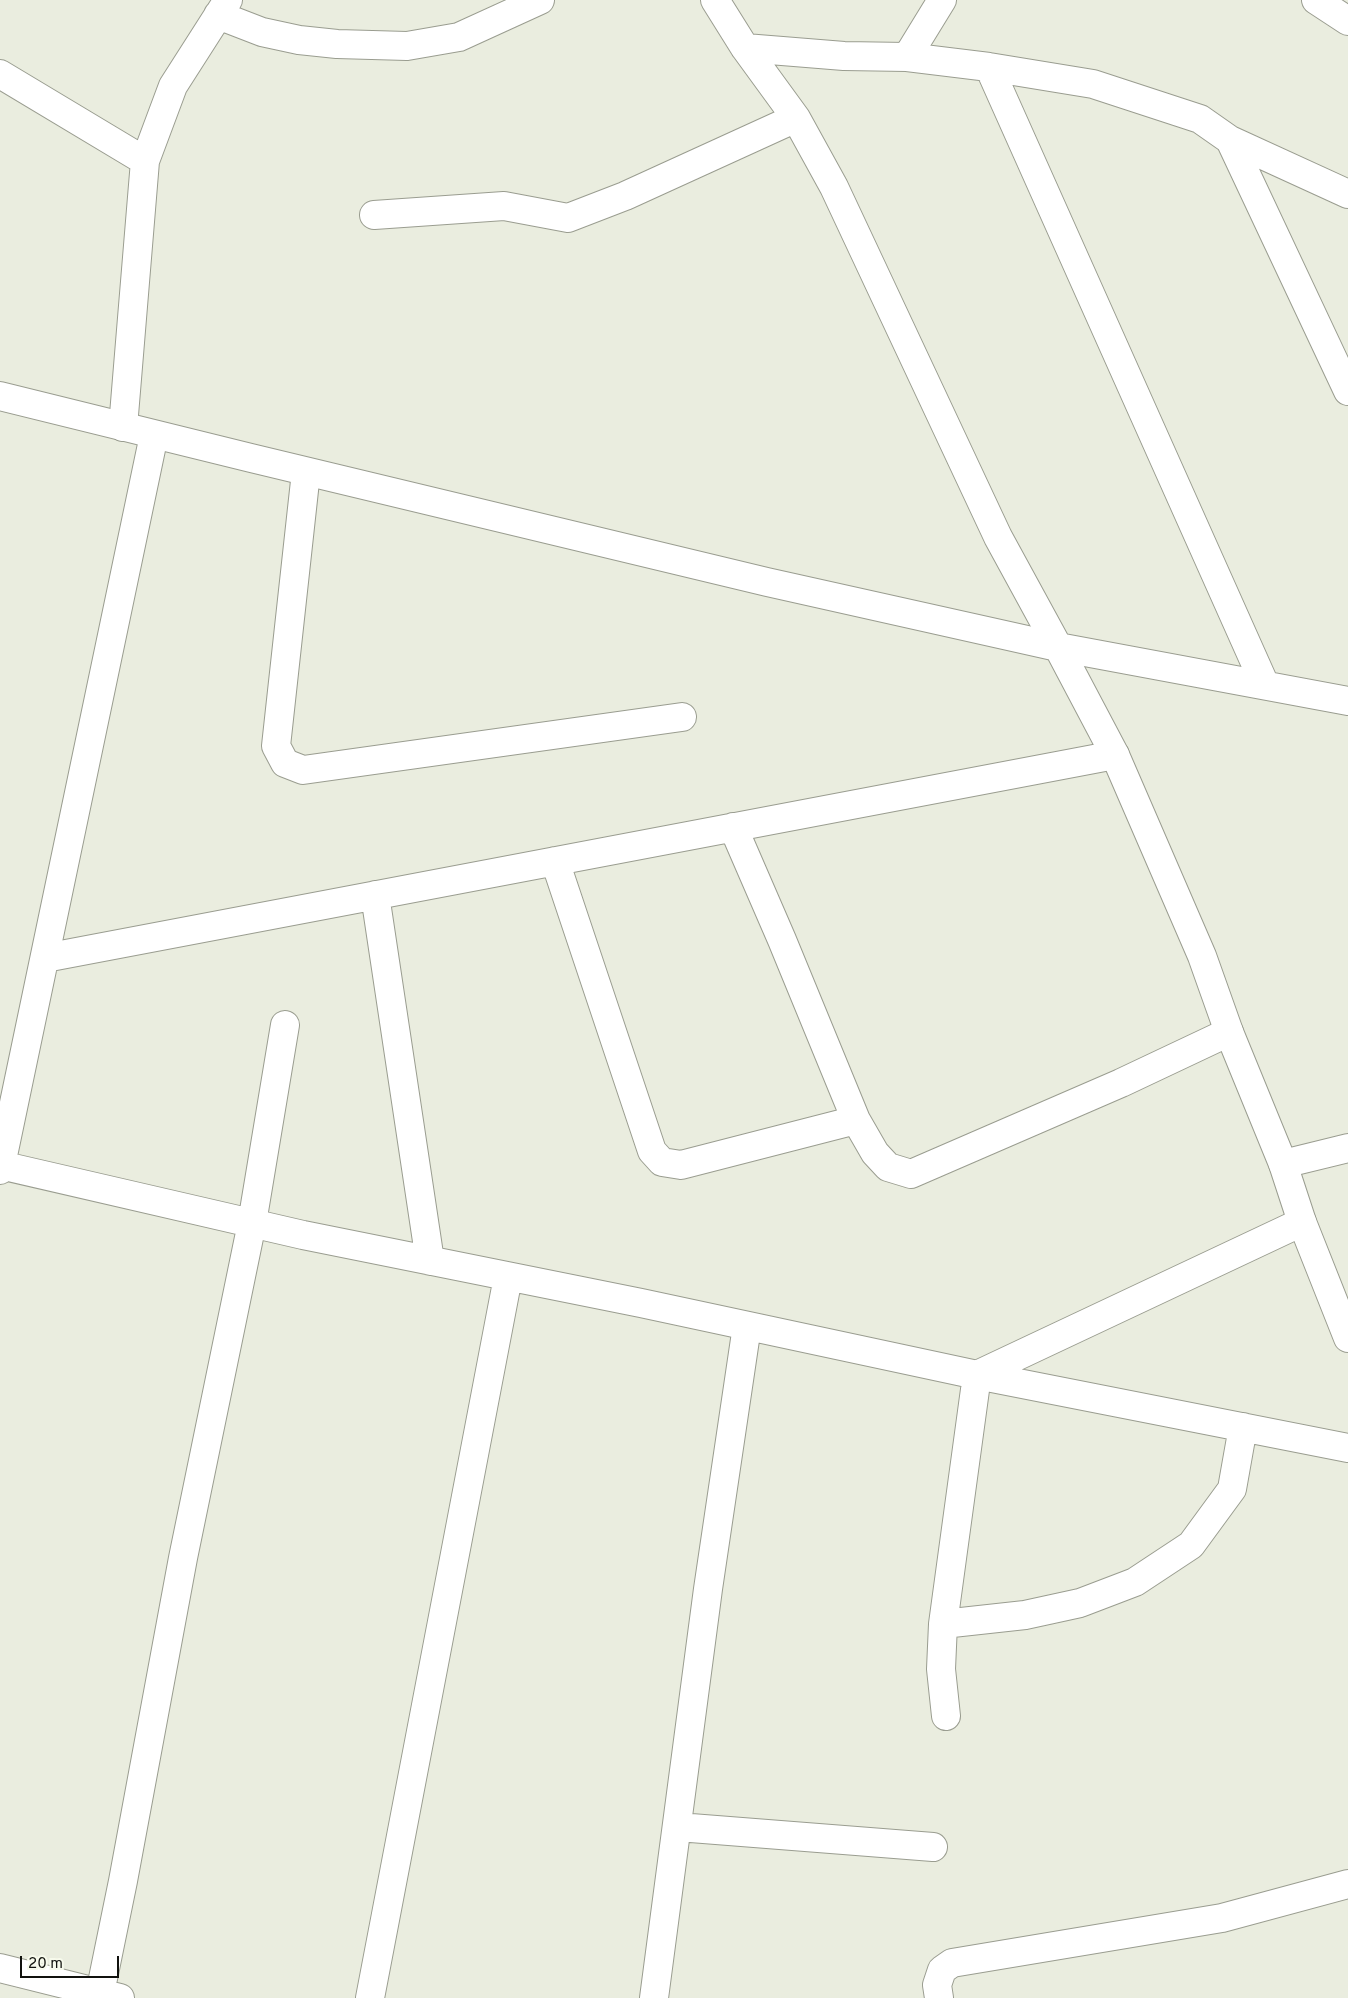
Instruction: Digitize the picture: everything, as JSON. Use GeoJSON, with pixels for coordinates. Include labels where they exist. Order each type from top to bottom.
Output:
{"type":"FeatureCollection","features":[{"type":"Feature","properties":{"kind":"street"},"geometry":{"type":"LineString","coordinates":[[123,427],[144,160],[173,86],[223,8],[262,32],[299,40],[338,44],[407,46],[459,38],[540,0]]}},
{"type":"Feature","properties":{"kind":"street"},"geometry":{"type":"LineString","coordinates":[[715,0],[745,48],[796,118],[834,187],[998,537],[1058,646],[1114,755],[1202,956],[1229,1032],[1283,1164],[1302,1222],[1348,1338]]}},
{"type":"Feature","properties":{"kind":"street"},"geometry":{"type":"LineString","coordinates":[[907,57],[942,0]]}},
{"type":"Feature","properties":{"kind":"street"},"geometry":{"type":"LineString","coordinates":[[1316,0],[1348,22]]}},
{"type":"Feature","properties":{"kind":"street"},"geometry":{"type":"LineString","coordinates":[[745,48],[844,56],[907,57],[989,67],[1093,84],[1200,119],[1230,140],[1348,194]]}},
{"type":"Feature","properties":{"kind":"street"},"geometry":{"type":"LineString","coordinates":[[989,67],[1265,685]]}},
{"type":"Feature","properties":{"kind":"street"},"geometry":{"type":"LineString","coordinates":[[0,74],[144,160]]}},
{"type":"Feature","properties":{"kind":"street"},"geometry":{"type":"LineString","coordinates":[[374,215],[504,206],[568,218],[625,196],[796,118]]}},
{"type":"Feature","properties":{"kind":"street"},"geometry":{"type":"LineString","coordinates":[[1230,140],[1348,391]]}},
{"type":"Feature","properties":{"kind":"street"},"geometry":{"type":"LineString","coordinates":[[0,396],[306,472],[767,582],[1058,646],[1348,701]]}},
{"type":"Feature","properties":{"kind":"street"},"geometry":{"type":"LineString","coordinates":[[154,435],[0,1166],[430,1261],[977,1375],[1348,1448]]}},
{"type":"Feature","properties":{"kind":"street"},"geometry":{"type":"LineString","coordinates":[[306,472],[276,746],[285,764],[303,770],[682,717]]}},
{"type":"Feature","properties":{"kind":"street"},"geometry":{"type":"LineString","coordinates":[[44,958],[1114,755]]}},
{"type":"Feature","properties":{"kind":"street"},"geometry":{"type":"LineString","coordinates":[[733,827],[856,1120],[874,1153],[888,1167],[911,1174],[1121,1083],[1229,1032]]}},
{"type":"Feature","properties":{"kind":"street"},"geometry":{"type":"LineString","coordinates":[[555,861],[652,1151],[662,1162],[681,1165],[856,1120]]}},
{"type":"Feature","properties":{"kind":"street"},"geometry":{"type":"LineString","coordinates":[[375,895],[430,1261]]}},
{"type":"Feature","properties":{"kind":"street"},"geometry":{"type":"LineString","coordinates":[[0,1968],[106,1996],[121,1891],[183,1558],[252,1223],[285,1025]]}},
{"type":"Feature","properties":{"kind":"street"},"geometry":{"type":"LineString","coordinates":[[1283,1164],[1348,1148]]}},
{"type":"Feature","properties":{"kind":"street"},"geometry":{"type":"LineString","coordinates":[[977,1375],[1302,1222]]}},
{"type":"Feature","properties":{"kind":"street"},"geometry":{"type":"LineString","coordinates":[[370,1998],[508,1277]]}},
{"type":"Feature","properties":{"kind":"street"},"geometry":{"type":"LineString","coordinates":[[654,1998],[746,1326]]}},
{"type":"Feature","properties":{"kind":"street"},"geometry":{"type":"LineString","coordinates":[[946,1716],[941,1669],[943,1624],[977,1375]]}},
{"type":"Feature","properties":{"kind":"street"},"geometry":{"type":"LineString","coordinates":[[943,1624],[1025,1615],[1080,1603],[1135,1582],[1191,1545],[1232,1489],[1243,1427]]}},
{"type":"Feature","properties":{"kind":"street"},"geometry":{"type":"LineString","coordinates":[[678,1827],[933,1847]]}},
{"type":"Feature","properties":{"kind":"street"},"geometry":{"type":"LineString","coordinates":[[939,1998],[937,1985],[942,1970],[952,1963],[1222,1918],[1348,1884]]}}]}
